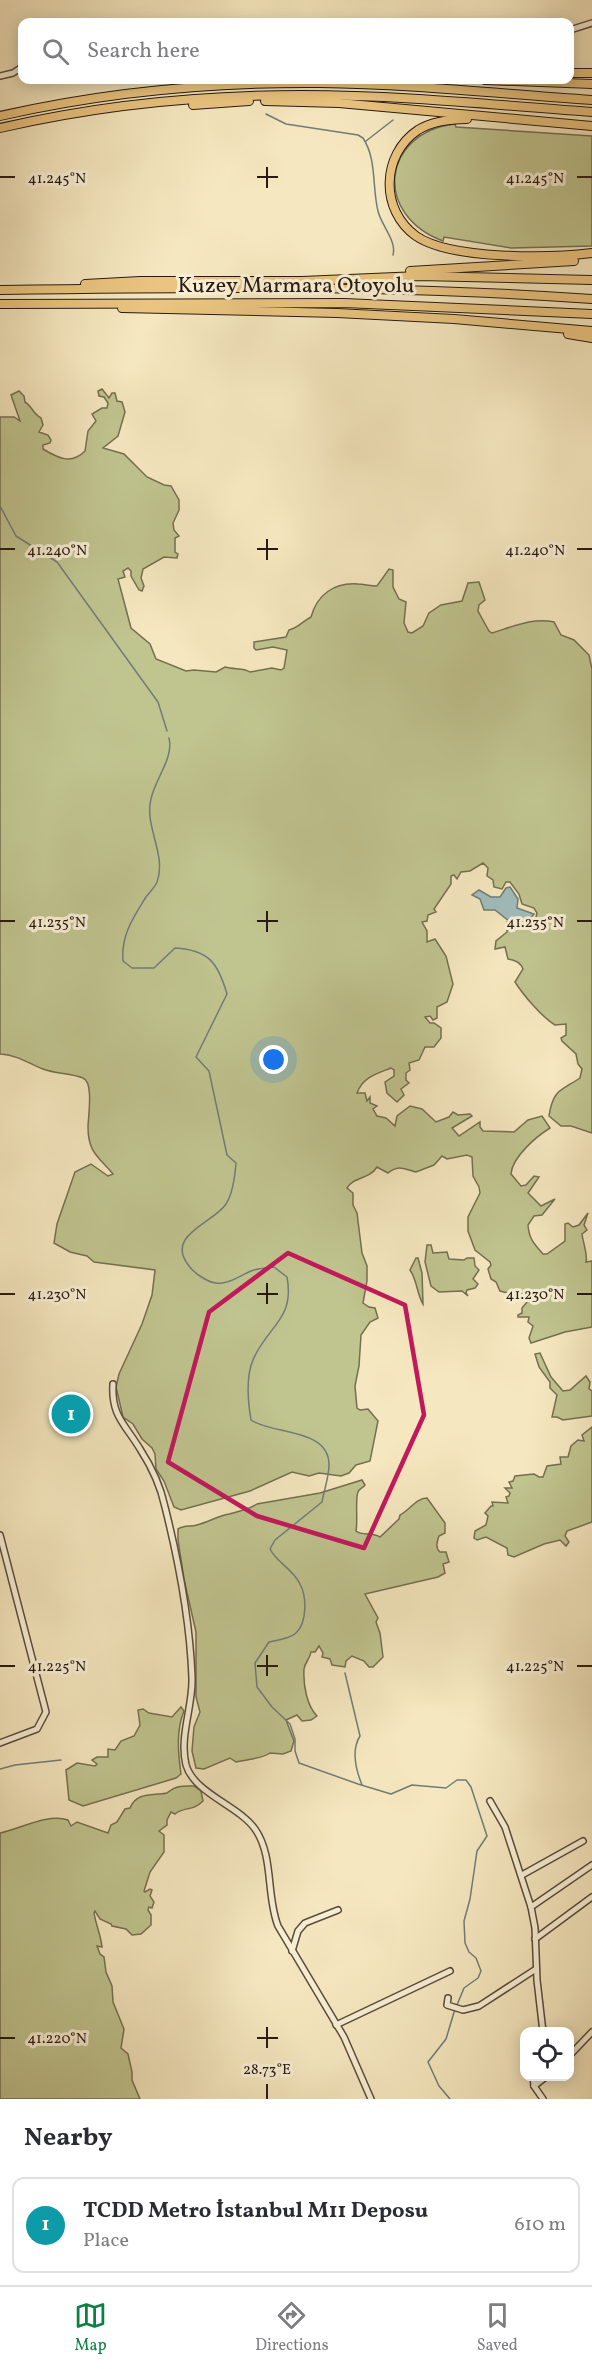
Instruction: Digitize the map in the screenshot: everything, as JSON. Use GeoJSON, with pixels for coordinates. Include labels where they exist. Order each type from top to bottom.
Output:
{"type":"FeatureCollection","features":[{"type":"Feature","properties":{"kind":"highway"},"geometry":{"type":"LineString","coordinates":[[574,73],[592,73]]}},
{"type":"Feature","properties":{"kind":"highway"},"geometry":{"type":"LineString","coordinates":[[574,83],[592,84]]}},
{"type":"Feature","properties":{"kind":"highway"},"geometry":{"type":"LineString","coordinates":[[0,111],[37,104],[202,84]]}},
{"type":"Feature","properties":{"kind":"highway"},"geometry":{"type":"LineString","coordinates":[[182,87],[237,84]]}},
{"type":"Feature","properties":{"kind":"highway"},"geometry":{"type":"LineString","coordinates":[[348,84],[592,100]]}},
{"type":"Feature","properties":{"kind":"highway"},"geometry":{"type":"LineString","coordinates":[[0,130],[70,114],[188,99],[294,95],[383,98],[592,112]]}},
{"type":"Feature","properties":{"kind":"highway"},"geometry":{"type":"LineString","coordinates":[[0,116],[95,98]]}},
{"type":"Feature","properties":{"kind":"highway"},"geometry":{"type":"LineString","coordinates":[[70,114],[223,102],[303,100],[592,126]]}},
{"type":"Feature","properties":{"kind":"highway"},"geometry":{"type":"LineString","coordinates":[[518,120],[441,121],[413,134],[397,154],[391,171],[389,190],[396,213],[415,235],[441,246],[524,256],[555,257],[592,253]]}},
{"type":"Feature","properties":{"kind":"highway"},"geometry":{"type":"LineString","coordinates":[[282,281],[380,272],[550,264],[592,258]]}},
{"type":"Feature","properties":{"kind":"highway"},"geometry":{"type":"LineString","coordinates":[[55,289],[110,282],[282,281],[439,276],[592,280]]}},
{"type":"Feature","properties":{"kind":"highway","name":"Kuzey Marmara Otoyolu"},"geometry":{"type":"LineString","coordinates":[[0,290],[330,289],[446,291],[592,299]]}},
{"type":"Feature","properties":{"kind":"highway"},"geometry":{"type":"LineString","coordinates":[[67,303],[144,310],[285,311],[392,315],[592,331]]}},
{"type":"Feature","properties":{"kind":"highway","name":"Kuzey Marmara Otoyolu"},"geometry":{"type":"LineString","coordinates":[[0,304],[344,303],[592,314]]}},
{"type":"Feature","properties":{"kind":"highway"},"geometry":{"type":"LineString","coordinates":[[392,315],[424,322],[551,332],[592,338]]}},
{"type":"Feature","properties":{"kind":"street"},"geometry":{"type":"LineString","coordinates":[[574,29],[592,23]]}},
{"type":"Feature","properties":{"kind":"street"},"geometry":{"type":"LineString","coordinates":[[0,76],[18,70]]}},
{"type":"Feature","properties":{"kind":"street"},"geometry":{"type":"LineString","coordinates":[[113,1384],[113,1403],[118,1418],[141,1451],[165,1504],[179,1575],[188,1628],[192,1681],[184,1751],[187,1766],[197,1782],[257,1831],[265,1854],[273,1915],[344,2037],[371,2099]]}},
{"type":"Feature","properties":{"kind":"street"},"geometry":{"type":"LineString","coordinates":[[0,1535],[46,1712],[37,1729],[0,1743]]}},
{"type":"Feature","properties":{"kind":"street"},"geometry":{"type":"LineString","coordinates":[[490,1801],[505,1827],[531,1908],[543,2027]]}},
{"type":"Feature","properties":{"kind":"street"},"geometry":{"type":"LineString","coordinates":[[522,1875],[583,1840]]}},
{"type":"Feature","properties":{"kind":"street"},"geometry":{"type":"LineString","coordinates":[[531,1908],[592,1865]]}},
{"type":"Feature","properties":{"kind":"street"},"geometry":{"type":"LineString","coordinates":[[535,1938],[592,1897]]}},
{"type":"Feature","properties":{"kind":"street"},"geometry":{"type":"LineString","coordinates":[[292,1951],[298,1931],[305,1923],[338,1910]]}},
{"type":"Feature","properties":{"kind":"street"},"geometry":{"type":"LineString","coordinates":[[448,1998],[447,2005],[460,2010],[479,2006],[536,1969]]}},
{"type":"Feature","properties":{"kind":"street"},"geometry":{"type":"LineString","coordinates":[[336,2025],[450,1971]]}},
{"type":"Feature","properties":{"kind":"street"},"geometry":{"type":"LineString","coordinates":[[574,2051],[592,2032]]}},
{"type":"Feature","properties":{"kind":"street"},"geometry":{"type":"LineString","coordinates":[[534,2081],[534,2086],[543,2099]]}},
{"type":"Feature","properties":{"kind":"street"},"geometry":{"type":"LineString","coordinates":[[534,2086],[540,2081]]}},
{"type":"Feature","properties":{"kind":"highlighted area"},"geometry":{"type":"Polygon","coordinates":[[[288,1253],[405,1305],[424,1415],[364,1548],[257,1516],[168,1462],[209,1312],[288,1253]]]}},
{"type":"Feature","properties":{"kind":"green space"},"geometry":{"type":"Polygon","coordinates":[[[455,124],[456,127],[592,136],[592,246],[511,248],[444,237],[443,241],[420,229],[405,213],[397,195],[395,176],[400,158],[412,142],[430,131],[455,124]]]}},
{"type":"Feature","properties":{"kind":"green space"},"geometry":{"type":"Polygon","coordinates":[[[102,389],[109,398],[112,393],[115,393],[117,401],[122,402],[125,412],[118,436],[103,448],[124,454],[147,477],[171,486],[179,500],[179,510],[173,523],[174,530],[179,536],[175,538],[177,558],[164,557],[143,569],[142,591],[139,590],[128,568],[123,571],[125,577],[118,579],[131,628],[150,644],[156,659],[186,671],[216,672],[225,667],[250,672],[272,668],[281,670],[284,668],[287,650],[273,647],[256,650],[254,642],[286,637],[289,630],[311,617],[322,596],[334,588],[349,584],[377,586],[389,569],[393,570],[393,587],[399,599],[406,602],[404,623],[408,632],[412,633],[423,626],[429,613],[441,605],[462,601],[468,583],[479,582],[485,600],[479,605],[478,611],[489,631],[492,633],[530,622],[554,622],[561,635],[574,640],[589,655],[592,669],[592,1133],[571,1126],[561,1126],[549,1116],[553,1100],[559,1092],[580,1078],[582,1069],[578,1064],[576,1054],[562,1041],[561,1038],[566,1035],[566,1024],[555,1025],[539,1012],[515,982],[523,969],[521,965],[508,959],[505,947],[495,949],[496,941],[507,932],[507,922],[530,929],[537,913],[534,908],[522,904],[519,894],[510,882],[506,882],[502,889],[494,887],[493,880],[487,876],[488,868],[483,863],[470,871],[461,872],[457,879],[454,875],[451,876],[451,884],[434,909],[436,912],[428,915],[427,921],[422,922],[427,931],[427,942],[435,939],[446,956],[453,984],[447,1002],[437,1007],[437,1018],[433,1020],[430,1016],[425,1017],[430,1023],[441,1028],[441,1038],[434,1047],[425,1047],[419,1060],[409,1063],[410,1070],[406,1073],[406,1080],[409,1083],[401,1089],[404,1095],[397,1102],[387,1093],[385,1082],[394,1076],[394,1070],[391,1068],[366,1080],[357,1093],[365,1093],[367,1101],[370,1097],[370,1103],[377,1106],[373,1109],[377,1116],[386,1118],[395,1126],[397,1116],[410,1106],[422,1109],[436,1122],[449,1117],[453,1112],[458,1115],[470,1114],[472,1116],[452,1128],[459,1136],[480,1122],[483,1131],[514,1132],[528,1120],[542,1116],[550,1128],[520,1154],[512,1167],[511,1174],[521,1186],[526,1185],[534,1176],[539,1177],[528,1193],[541,1206],[555,1199],[542,1215],[534,1216],[528,1225],[532,1241],[543,1254],[547,1254],[565,1241],[565,1224],[568,1223],[573,1227],[579,1225],[588,1213],[584,1225],[587,1230],[582,1234],[586,1262],[592,1261],[592,1327],[565,1332],[531,1343],[529,1338],[533,1326],[528,1322],[529,1317],[518,1317],[518,1315],[522,1313],[522,1308],[533,1295],[532,1293],[512,1294],[500,1291],[496,1282],[491,1279],[488,1269],[490,1262],[475,1250],[468,1231],[468,1217],[480,1193],[473,1176],[472,1157],[467,1155],[447,1159],[442,1156],[434,1165],[416,1172],[399,1168],[388,1173],[377,1167],[347,1188],[353,1193],[362,1253],[367,1266],[363,1303],[375,1308],[378,1318],[370,1322],[361,1335],[355,1386],[357,1408],[368,1409],[378,1421],[370,1461],[356,1465],[349,1473],[341,1476],[319,1473],[309,1476],[292,1472],[250,1491],[181,1510],[174,1507],[164,1481],[156,1469],[155,1454],[152,1448],[142,1439],[133,1424],[123,1417],[116,1387],[119,1374],[142,1324],[152,1295],[155,1270],[94,1262],[87,1256],[70,1252],[54,1243],[57,1224],[75,1172],[91,1164],[108,1176],[113,1174],[95,1154],[88,1136],[88,1086],[83,1078],[78,1076],[48,1071],[17,1058],[0,1054],[0,417],[14,417],[20,421],[11,395],[19,391],[24,396],[25,402],[41,418],[43,425],[39,432],[48,435],[51,440],[50,443],[43,445],[43,449],[64,459],[75,458],[85,451],[88,431],[96,421],[92,414],[102,408],[107,408],[108,403],[104,397],[99,396],[98,391],[102,389]]]}},
{"type":"Feature","properties":{"kind":"green space"},"geometry":{"type":"Polygon","coordinates":[[[427,1245],[431,1245],[433,1253],[447,1252],[449,1259],[474,1258],[475,1266],[479,1270],[473,1279],[478,1284],[475,1288],[467,1290],[468,1296],[462,1291],[439,1292],[431,1286],[425,1262],[427,1245]]]}},
{"type":"Feature","properties":{"kind":"green space"},"geometry":{"type":"Polygon","coordinates":[[[418,1258],[422,1273],[423,1304],[410,1270],[418,1258]]]}},
{"type":"Feature","properties":{"kind":"green space"},"geometry":{"type":"Polygon","coordinates":[[[540,1353],[551,1377],[563,1391],[570,1390],[586,1376],[590,1382],[589,1389],[592,1391],[592,1416],[563,1420],[552,1417],[557,1395],[550,1388],[550,1382],[539,1367],[535,1354],[540,1353]]]}},
{"type":"Feature","properties":{"kind":"green space"},"geometry":{"type":"Polygon","coordinates":[[[592,1427],[592,1522],[567,1531],[565,1536],[569,1542],[566,1546],[560,1540],[514,1557],[508,1555],[507,1548],[486,1537],[477,1540],[474,1538],[475,1531],[486,1525],[488,1516],[485,1513],[493,1506],[492,1502],[508,1503],[506,1497],[510,1493],[505,1488],[512,1488],[509,1482],[513,1481],[515,1476],[534,1474],[543,1477],[547,1466],[561,1464],[560,1457],[568,1457],[571,1446],[578,1440],[584,1441],[582,1435],[592,1427]]]}},
{"type":"Feature","properties":{"kind":"green space"},"geometry":{"type":"Polygon","coordinates":[[[362,1480],[365,1485],[357,1495],[356,1531],[380,1537],[399,1519],[400,1515],[420,1500],[427,1498],[445,1523],[445,1533],[439,1536],[437,1549],[440,1552],[446,1552],[449,1562],[443,1564],[445,1573],[438,1577],[365,1594],[378,1618],[376,1622],[383,1657],[373,1667],[369,1667],[364,1661],[352,1656],[346,1661],[345,1667],[332,1665],[330,1659],[322,1657],[323,1653],[319,1646],[315,1652],[311,1652],[304,1669],[304,1682],[308,1701],[317,1716],[311,1720],[302,1721],[297,1715],[286,1720],[294,1741],[291,1751],[283,1754],[270,1753],[259,1758],[236,1762],[230,1758],[204,1769],[196,1768],[192,1751],[194,1727],[200,1712],[196,1697],[196,1632],[184,1579],[178,1529],[201,1524],[257,1504],[320,1493],[362,1480]]]}},
{"type":"Feature","properties":{"kind":"green space"},"geometry":{"type":"Polygon","coordinates":[[[181,1707],[184,1711],[179,1734],[181,1774],[176,1778],[83,1806],[69,1800],[66,1770],[77,1763],[95,1766],[97,1764],[92,1760],[97,1757],[108,1757],[108,1749],[115,1750],[121,1741],[134,1736],[140,1725],[138,1710],[143,1709],[149,1713],[172,1717],[181,1707]]]}},
{"type":"Feature","properties":{"kind":"green space"},"geometry":{"type":"Polygon","coordinates":[[[179,1786],[194,1786],[201,1791],[203,1801],[195,1807],[175,1814],[171,1812],[167,1825],[159,1831],[164,1835],[164,1852],[150,1872],[144,1891],[152,1890],[150,1896],[154,1902],[152,1908],[149,1907],[148,1910],[151,1915],[151,1925],[141,1934],[132,1935],[126,1929],[112,1926],[100,1919],[95,1911],[94,1913],[102,1947],[97,1946],[104,1957],[106,1972],[112,1986],[113,2002],[124,2029],[121,2048],[128,2054],[132,2080],[140,2099],[0,2099],[0,1833],[43,1820],[60,1818],[68,1820],[71,1826],[77,1822],[108,1833],[111,1825],[117,1822],[125,1809],[130,1808],[137,1799],[146,1795],[167,1793],[179,1786]]]}},
{"type":"Feature","properties":{"kind":"water"},"geometry":{"type":"Polygon","coordinates":[[[510,887],[518,899],[517,908],[534,914],[527,922],[528,927],[520,921],[509,921],[495,910],[484,910],[480,899],[472,895],[479,890],[491,897],[500,897],[506,888],[510,887]]]}},
{"type":"Feature","properties":{"kind":"waterway"},"geometry":{"type":"LineString","coordinates":[[266,114],[286,124],[358,135],[363,138],[372,164],[378,211],[393,244],[393,255]]}},
{"type":"Feature","properties":{"kind":"waterway"},"geometry":{"type":"LineString","coordinates":[[366,141],[393,120]]}},
{"type":"Feature","properties":{"kind":"waterway"},"geometry":{"type":"LineString","coordinates":[[0,506],[16,536],[57,562],[158,702],[167,731]]}},
{"type":"Feature","properties":{"kind":"waterway"},"geometry":{"type":"LineString","coordinates":[[169,738],[167,761],[153,791],[150,809],[150,820],[158,851],[159,872],[156,884],[129,927],[124,943],[123,961],[132,968],[154,968],[175,948],[187,949],[204,955],[216,966],[227,994],[196,1057],[209,1071],[227,1155],[236,1163],[232,1190],[226,1204],[187,1238],[183,1246],[183,1255],[194,1271],[212,1282],[225,1283],[254,1270],[274,1267],[287,1277],[287,1303],[283,1313],[259,1348],[251,1366],[248,1389],[251,1420],[261,1425],[310,1438],[320,1444],[327,1453],[329,1465],[322,1502],[275,1540],[270,1549],[300,1584],[305,1610],[300,1629],[287,1638],[269,1642],[255,1663],[257,1687],[272,1707],[290,1724],[299,1763],[391,1794],[412,1785],[446,1788],[457,1780],[466,1780],[471,1787],[487,1836],[477,1851],[470,1899],[464,1921],[465,1943],[469,1952],[476,1958],[481,1971],[478,1978],[464,1988],[457,2005]]}},
{"type":"Feature","properties":{"kind":"waterway"},"geometry":{"type":"LineString","coordinates":[[345,1673],[360,1736],[355,1754],[356,1767],[362,1785]]}},
{"type":"Feature","properties":{"kind":"waterway"},"geometry":{"type":"LineString","coordinates":[[0,1769],[61,1760]]}},
{"type":"Feature","properties":{"kind":"waterway"},"geometry":{"type":"LineString","coordinates":[[450,2099],[439,2086],[428,2062],[446,2039],[455,2009]]}},
{"type":"Feature","properties":{"kind":"place","name":"TCDD Metro İstanbul M11 Deposu"},"geometry":{"type":"Point","coordinates":[71,1414]}}]}
